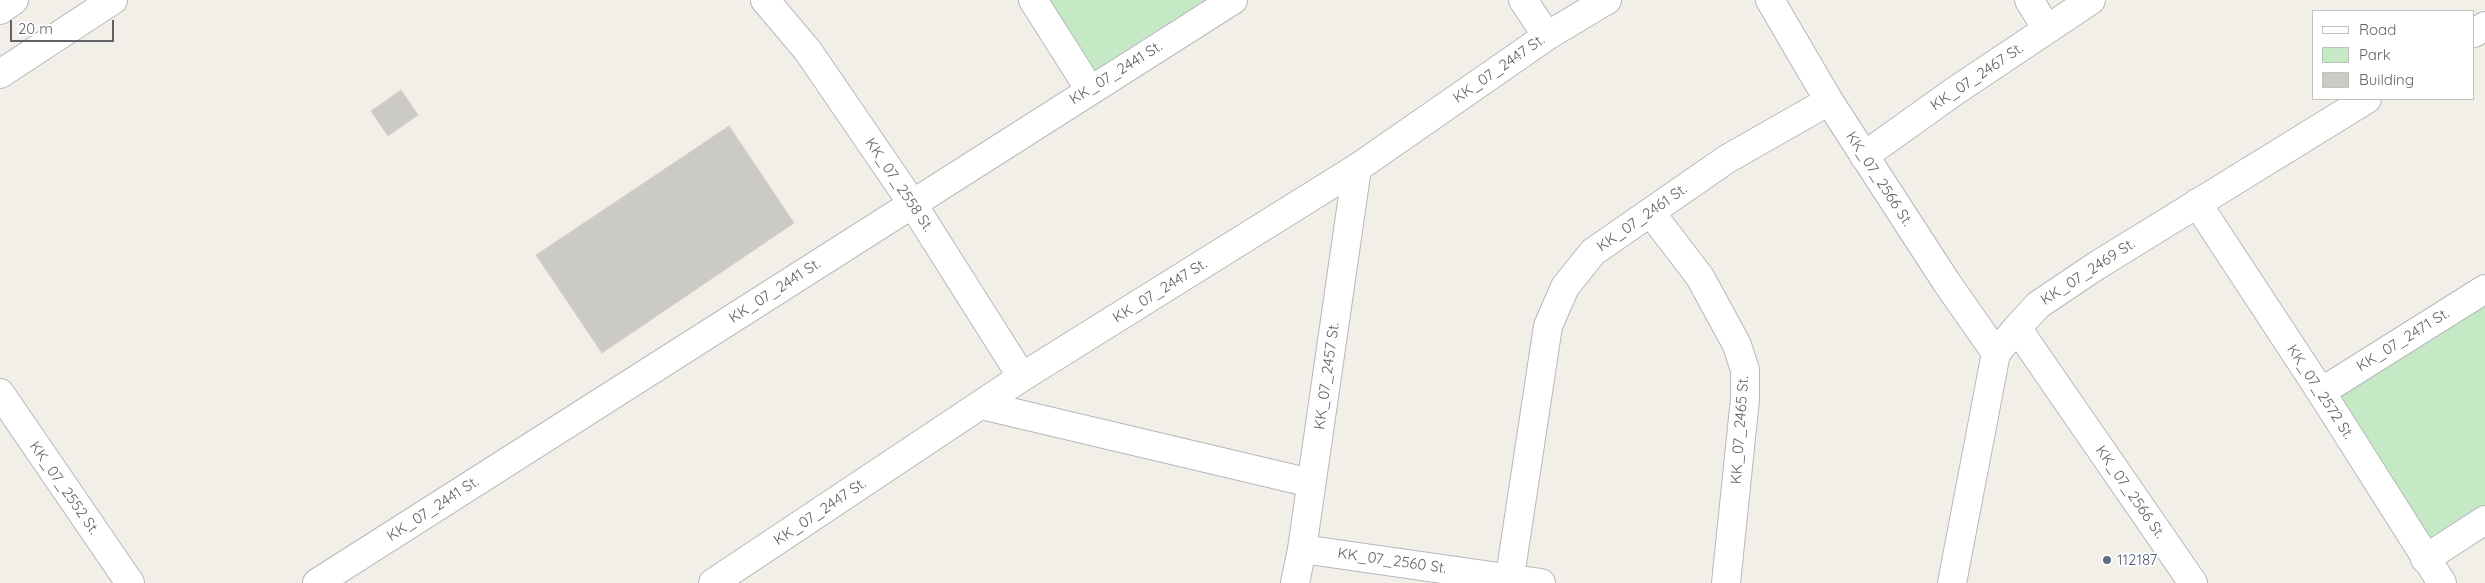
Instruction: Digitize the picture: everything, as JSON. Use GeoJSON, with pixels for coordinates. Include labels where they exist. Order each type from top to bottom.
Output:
{"type":"FeatureCollection","features":[{"type":"Feature","properties":{"kind":"street"},"geometry":{"type":"LineString","coordinates":[[0,10],[14,0]]}},
{"type":"Feature","properties":{"kind":"street"},"geometry":{"type":"LineString","coordinates":[[0,74],[113,0]]}},
{"type":"Feature","properties":{"kind":"street","name":"KK_07_2558 St."},"geometry":{"type":"LineString","coordinates":[[765,0],[808,51],[912,203],[1022,377]]}},
{"type":"Feature","properties":{"kind":"street","name":"KK_07_2441 St."},"geometry":{"type":"LineString","coordinates":[[318,583],[1233,0]]}},
{"type":"Feature","properties":{"kind":"street"},"geometry":{"type":"LineString","coordinates":[[1523,0],[1547,36]]}},
{"type":"Feature","properties":{"kind":"street","name":"KK_07_2447 St."},"geometry":{"type":"LineString","coordinates":[[713,583],[1022,377],[1358,168],[1547,36],[1607,0]]}},
{"type":"Feature","properties":{"kind":"street","name":"KK_07_2566 St."},"geometry":{"type":"LineString","coordinates":[[1770,0],[1829,101],[1864,156],[1947,283],[1996,353]]}},
{"type":"Feature","properties":{"kind":"street"},"geometry":{"type":"LineString","coordinates":[[2028,0],[2048,29]]}},
{"type":"Feature","properties":{"kind":"street","name":"KK_07_2467 St."},"geometry":{"type":"LineString","coordinates":[[1864,156],[2091,0]]}},
{"type":"Feature","properties":{"kind":"street"},"geometry":{"type":"LineString","coordinates":[[1038,2],[1090,90]]}},
{"type":"Feature","properties":{"kind":"street","name":"KK_07_2469 St."},"geometry":{"type":"LineString","coordinates":[[1957,578],[1996,353],[2017,328],[2038,305],[2096,266],[2365,100]]}},
{"type":"Feature","properties":{"kind":"street","name":"KK_07_2461 St."},"geometry":{"type":"LineString","coordinates":[[1510,580],[1548,326],[1565,287],[1593,252],[1727,159],[1829,101]]}},
{"type":"Feature","properties":{"kind":"street","name":"KK_07_2457 St."},"geometry":{"type":"LineString","coordinates":[[1295,583],[1302,548],[1358,168]]}},
{"type":"Feature","properties":{"kind":"street","name":"KK_07_2572 St."},"geometry":{"type":"LineString","coordinates":[[2197,203],[2321,392],[2442,583]]}},
{"type":"Feature","properties":{"kind":"street","name":"KK_07_2465 St."},"geometry":{"type":"LineString","coordinates":[[1651,213],[1700,277],[1736,345],[1745,370],[1745,399],[1726,583]]}},
{"type":"Feature","properties":{"kind":"street","name":"KK_07_2471 St."},"geometry":{"type":"LineString","coordinates":[[2321,392],[2485,289]]}},
{"type":"Feature","properties":{"kind":"street","name":"KK_07_2566 St."},"geometry":{"type":"LineString","coordinates":[[2017,328],[2193,583]]}},
{"type":"Feature","properties":{"kind":"street","name":"KK_07_2552 St."},"geometry":{"type":"LineString","coordinates":[[0,392],[8,425],[130,583]]}},
{"type":"Feature","properties":{"kind":"street"},"geometry":{"type":"LineString","coordinates":[[981,405],[1311,483]]}},
{"type":"Feature","properties":{"kind":"street"},"geometry":{"type":"LineString","coordinates":[[2426,559],[2485,520]]}},
{"type":"Feature","properties":{"kind":"street","name":"KK_07_2560 St."},"geometry":{"type":"LineString","coordinates":[[1302,548],[1510,580],[1541,583]]}},
{"type":"Feature","properties":{"kind":"green space"},"geometry":{"type":"Polygon","coordinates":[[[1045,0],[1233,0],[1090,90],[1045,0]]]}},
{"type":"Feature","properties":{"kind":"green space"},"geometry":{"type":"Polygon","coordinates":[[[2485,289],[2485,520],[2425,559],[2321,392],[2485,289]]]}},
{"type":"Feature","properties":{"kind":"building"},"geometry":{"type":"Polygon","coordinates":[[[401,90],[418,115],[388,136],[371,111],[401,90]]]}},
{"type":"Feature","properties":{"kind":"building"},"geometry":{"type":"Polygon","coordinates":[[[729,126],[794,223],[602,353],[536,255],[729,126]]]}},
{"type":"Feature","properties":{"kind":"place","name":"112187"},"geometry":{"type":"Point","coordinates":[2107,560]}}]}
